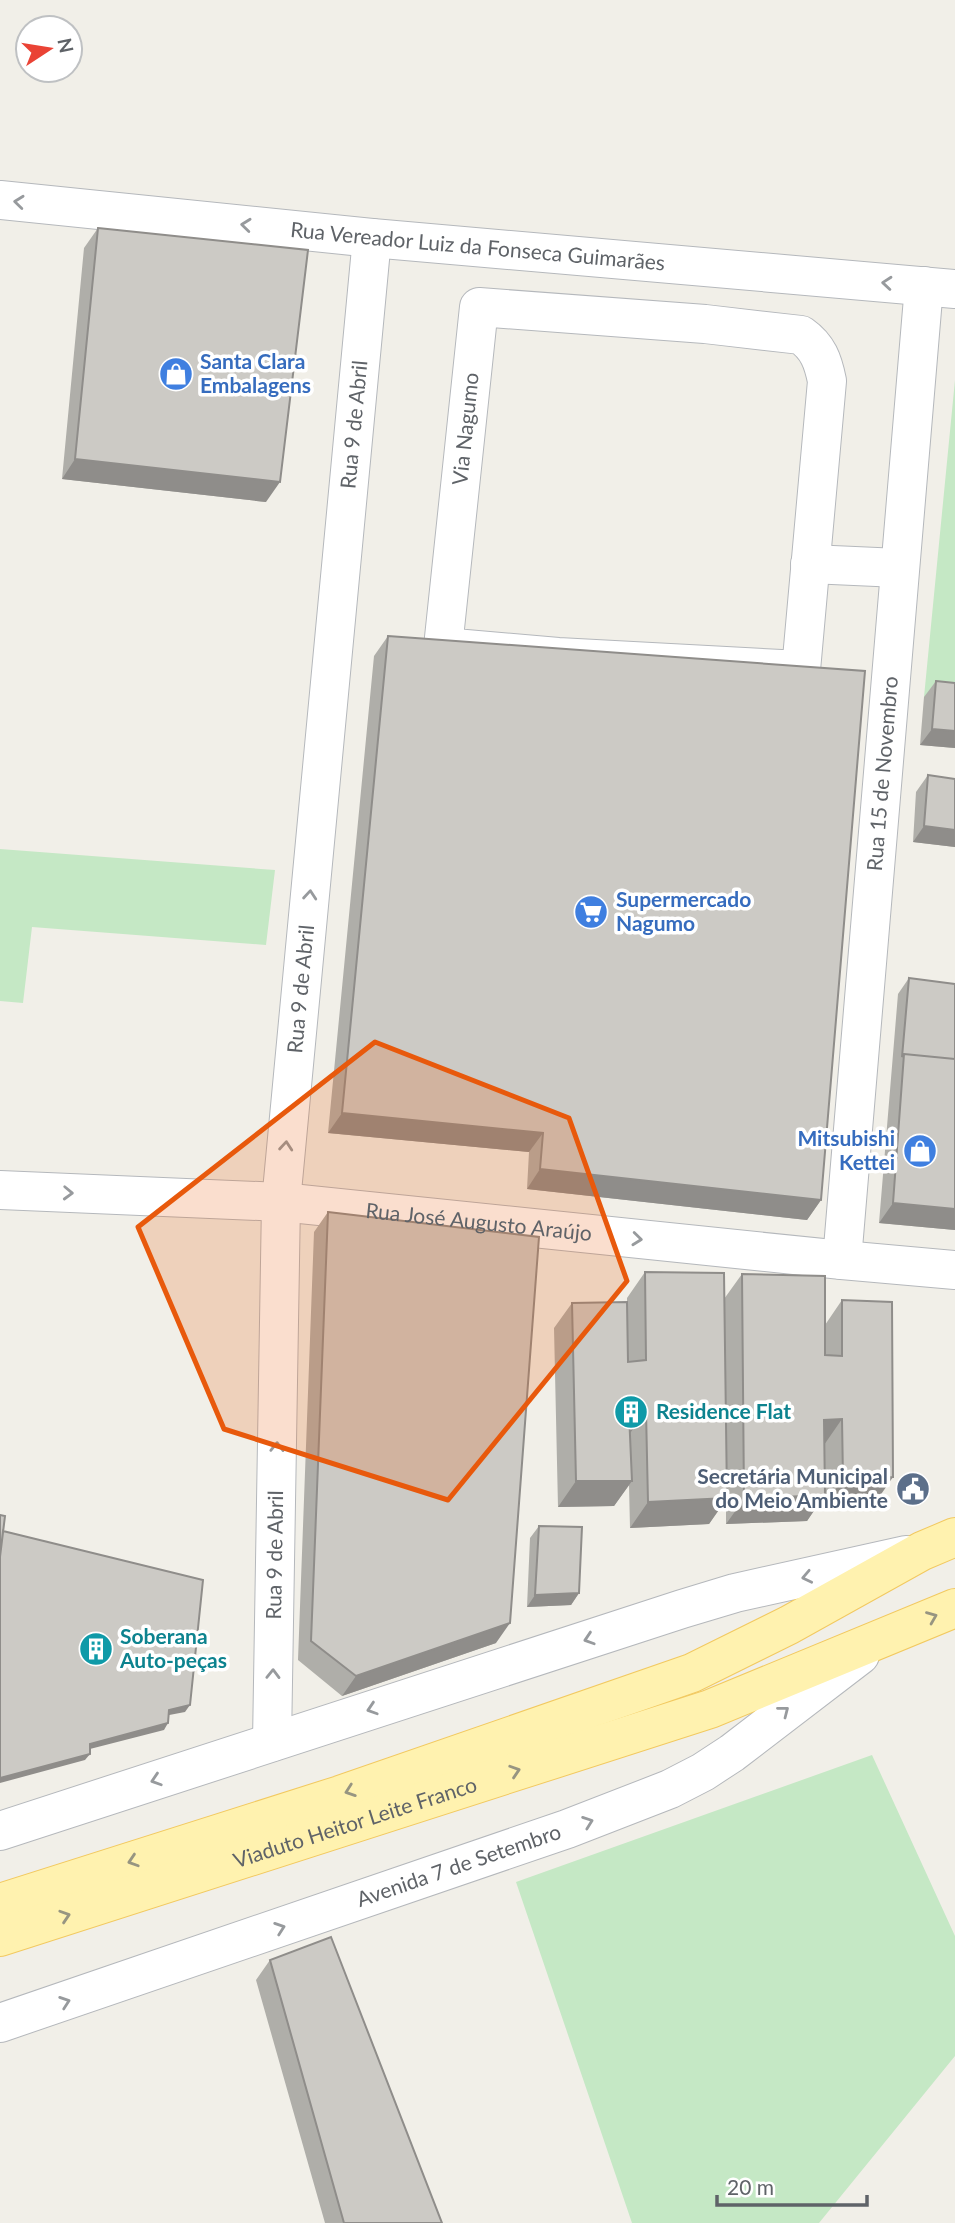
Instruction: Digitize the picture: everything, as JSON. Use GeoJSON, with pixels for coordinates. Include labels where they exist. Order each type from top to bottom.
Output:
{"type":"FeatureCollection","features":[{"type":"Feature","properties":{"kind":"main road"},"geometry":{"type":"LineString","coordinates":[[0,1903],[341,1795],[692,1673],[789,1625],[938,1544]]}},
{"type":"Feature","properties":{"kind":"main road","name":"Avenida 7 de Setembro"},"geometry":{"type":"LineString","coordinates":[[710,1709],[955,1608]]}},
{"type":"Feature","properties":{"kind":"main road","name":"Viaduto Heitor Leite Franco"},"geometry":{"type":"LineString","coordinates":[[0,1937],[710,1709]]}},
{"type":"Feature","properties":{"kind":"street","name":"Rua Vereador Luiz da Fonseca Guimarães"},"geometry":{"type":"LineString","coordinates":[[0,200],[372,238],[940,287]]}},
{"type":"Feature","properties":{"kind":"street","name":"Rua 9 de Abril"},"geometry":{"type":"LineString","coordinates":[[272,1742],[281,1202],[372,238]]}},
{"type":"Feature","properties":{"kind":"street","name":"Rua 15 de Novembro"},"geometry":{"type":"LineString","coordinates":[[842,1260],[899,568],[940,287]]}},
{"type":"Feature","properties":{"kind":"street","name":"Via Nagumo"},"geometry":{"type":"LineString","coordinates":[[479,307],[705,324],[801,335],[810,341],[824,365],[827,381],[810,564],[801,670],[558,657],[443,647],[479,307]]}},
{"type":"Feature","properties":{"kind":"street"},"geometry":{"type":"LineString","coordinates":[[810,564],[899,568]]}},
{"type":"Feature","properties":{"kind":"street","name":"Rua José Augusto Araújo"},"geometry":{"type":"LineString","coordinates":[[0,1190],[281,1202],[955,1270]]}},
{"type":"Feature","properties":{"kind":"street"},"geometry":{"type":"LineString","coordinates":[[0,1831],[736,1593],[938,1544]]}},
{"type":"Feature","properties":{"kind":"street","name":"Avenida 7 de Setembro"},"geometry":{"type":"LineString","coordinates":[[0,2024],[567,1829],[670,1789],[703,1772],[732,1752],[882,1638]]}},
{"type":"Feature","properties":{"kind":"highlighted area"},"geometry":{"type":"Polygon","coordinates":[[[375,1042],[569,1118],[627,1281],[448,1500],[224,1429],[138,1227],[375,1042]]]}},
{"type":"Feature","properties":{"kind":"green space"},"geometry":{"type":"Polygon","coordinates":[[[955,380],[955,700],[924,697],[955,380]]]}},
{"type":"Feature","properties":{"kind":"green space"},"geometry":{"type":"Polygon","coordinates":[[[0,849],[275,870],[266,945],[32,927],[23,1003],[0,1001],[0,849]]]}},
{"type":"Feature","properties":{"kind":"green space"},"geometry":{"type":"Polygon","coordinates":[[[872,1755],[955,1936],[955,2056],[819,2223],[632,2223],[516,1882],[872,1755]]]}},
{"type":"Feature","properties":{"kind":"building","name":"Santa Clara Embalagens"},"geometry":{"type":"Polygon","coordinates":[[[98,228],[308,250],[280,482],[75,459],[98,228]]]}},
{"type":"Feature","properties":{"kind":"building","name":"Supermercado Nagumo"},"geometry":{"type":"Polygon","coordinates":[[[388,636],[865,671],[821,1200],[540,1169],[543,1133],[342,1113],[388,636]]]}},
{"type":"Feature","properties":{"kind":"building"},"geometry":{"type":"Polygon","coordinates":[[[936,681],[955,683],[955,731],[932,729],[936,681]]]}},
{"type":"Feature","properties":{"kind":"building"},"geometry":{"type":"Polygon","coordinates":[[[928,775],[955,779],[955,830],[924,826],[928,775]]]}},
{"type":"Feature","properties":{"kind":"building"},"geometry":{"type":"Polygon","coordinates":[[[909,978],[955,984],[955,1059],[904,1054],[902,1057],[909,978]]]}},
{"type":"Feature","properties":{"kind":"building","name":"Mitsubishi Kettei"},"geometry":{"type":"Polygon","coordinates":[[[904,1054],[955,1059],[955,1209],[893,1203],[904,1054]]]}},
{"type":"Feature","properties":{"kind":"building"},"geometry":{"type":"Polygon","coordinates":[[[328,1212],[539,1237],[510,1623],[356,1676],[311,1641],[328,1212]]]}},
{"type":"Feature","properties":{"kind":"building","name":"Residence Flat"},"geometry":{"type":"Polygon","coordinates":[[[645,1272],[724,1273],[727,1498],[648,1502],[646,1411],[629,1413],[632,1481],[576,1481],[572,1303],[627,1302],[628,1362],[646,1360],[645,1272]]]}},
{"type":"Feature","properties":{"kind":"building"},"geometry":{"type":"Polygon","coordinates":[[[742,1274],[825,1276],[825,1355],[842,1356],[842,1300],[892,1302],[893,1477],[843,1479],[842,1419],[824,1420],[825,1495],[744,1499],[742,1274]]]}},
{"type":"Feature","properties":{"kind":"building"},"geometry":{"type":"Polygon","coordinates":[[[0,1515],[5,1516],[0,1557],[0,1515]]]}},
{"type":"Feature","properties":{"kind":"building"},"geometry":{"type":"Polygon","coordinates":[[[539,1526],[582,1527],[579,1593],[535,1595],[539,1526]]]}},
{"type":"Feature","properties":{"kind":"building","name":"Soberana Auto-peças"},"geometry":{"type":"Polygon","coordinates":[[[3,1531],[203,1580],[190,1705],[169,1710],[168,1723],[90,1744],[90,1754],[0,1778],[0,1557],[3,1531]]]}},
{"type":"Feature","properties":{"kind":"building"},"geometry":{"type":"Polygon","coordinates":[[[331,1937],[442,2223],[344,2223],[270,1960],[331,1937]]]}},
{"type":"Feature","properties":{"kind":"place","name":"Santa Clara Embalagens"},"geometry":{"type":"Point","coordinates":[176,374]}},
{"type":"Feature","properties":{"kind":"place","name":"Supermercado Nagumo"},"geometry":{"type":"Point","coordinates":[591,912]}},
{"type":"Feature","properties":{"kind":"place","name":"Mitsubishi Kettei"},"geometry":{"type":"Point","coordinates":[920,1151]}},
{"type":"Feature","properties":{"kind":"place","name":"Residence Flat"},"geometry":{"type":"Point","coordinates":[631,1412]}},
{"type":"Feature","properties":{"kind":"place","name":"Secretária Municipal do Meio Ambiente"},"geometry":{"type":"Point","coordinates":[913,1489]}},
{"type":"Feature","properties":{"kind":"place","name":"Soberana Auto-peças"},"geometry":{"type":"Point","coordinates":[96,1649]}}]}
